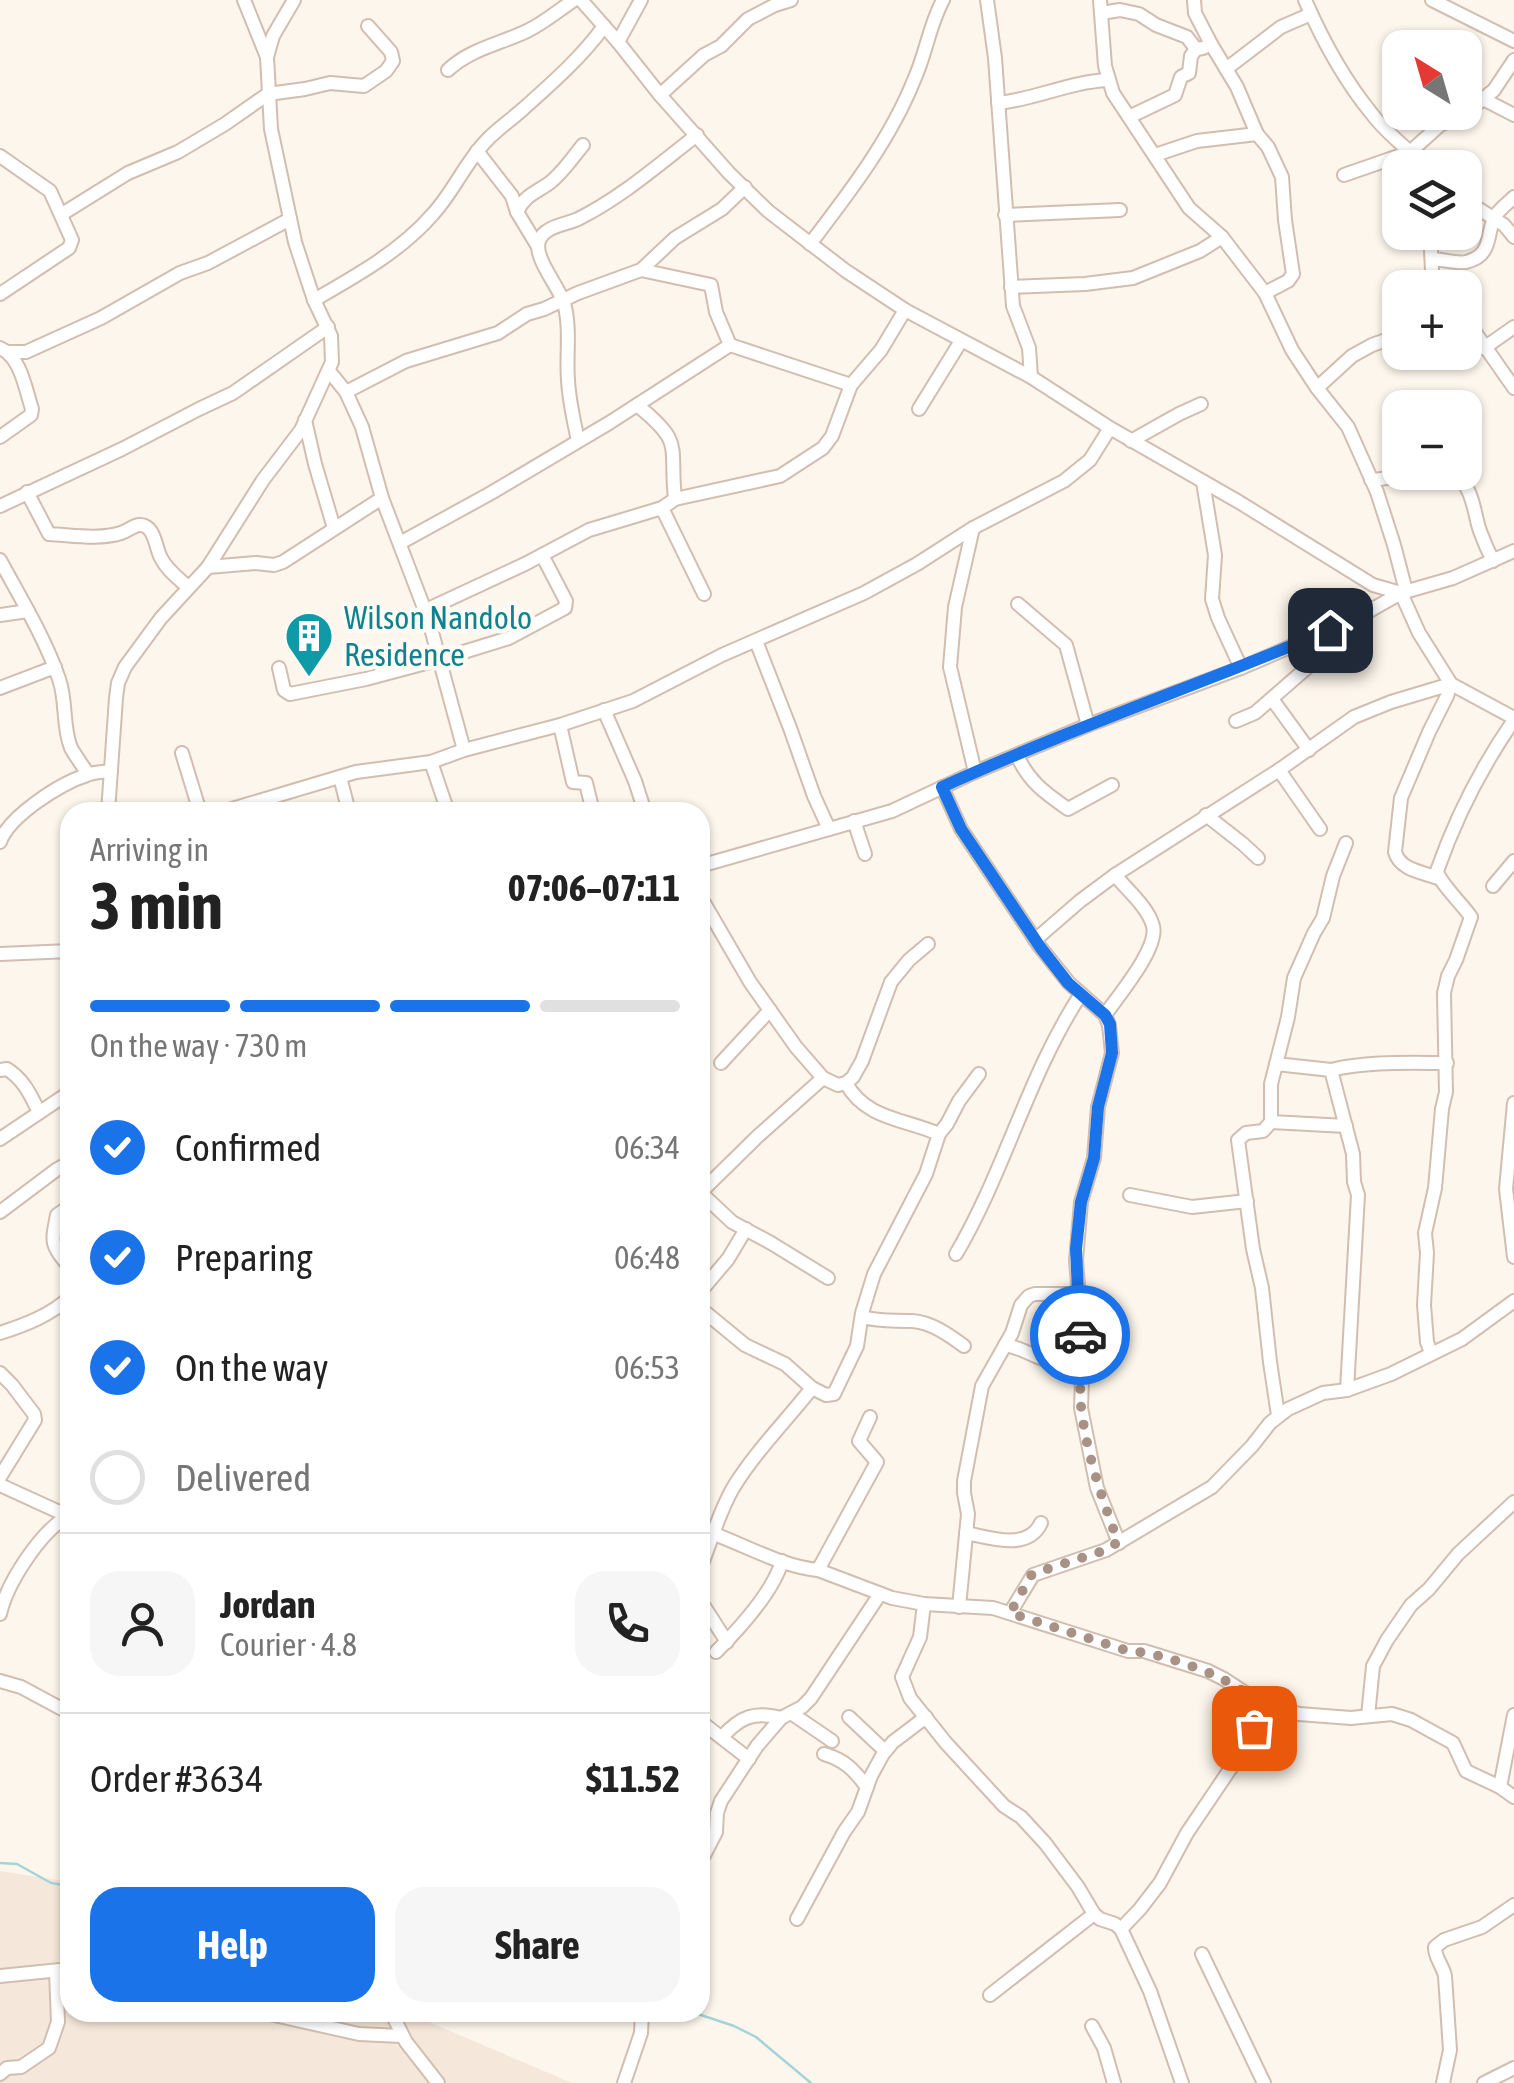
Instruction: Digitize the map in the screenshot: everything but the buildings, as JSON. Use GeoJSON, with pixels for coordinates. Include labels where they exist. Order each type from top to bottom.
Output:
{"type":"FeatureCollection","features":[{"type":"Feature","properties":{"kind":"street"},"geometry":{"type":"LineString","coordinates":[[244,0],[267,57]]}},
{"type":"Feature","properties":{"kind":"street"},"geometry":{"type":"LineString","coordinates":[[109,802],[118,683],[125,667],[161,618],[208,567],[251,498],[301,430],[334,354],[328,326],[302,269],[271,130],[267,57],[273,36],[294,0]]}},
{"type":"Feature","properties":{"kind":"street"},"geometry":{"type":"LineString","coordinates":[[448,70],[472,52],[530,30],[578,0],[745,188],[768,211],[846,271],[905,310],[1031,378],[1373,585],[1404,592]]}},
{"type":"Feature","properties":{"kind":"street"},"geometry":{"type":"LineString","coordinates":[[618,42],[641,0]]}},
{"type":"Feature","properties":{"kind":"street"},"geometry":{"type":"LineString","coordinates":[[660,94],[704,55],[721,46],[748,19],[791,0]]}},
{"type":"Feature","properties":{"kind":"street"},"geometry":{"type":"LineString","coordinates":[[810,244],[888,132],[914,83],[932,20],[943,0]]}},
{"type":"Feature","properties":{"kind":"street"},"geometry":{"type":"LineString","coordinates":[[987,0],[995,58],[1012,306],[1029,348],[1031,378]]}},
{"type":"Feature","properties":{"kind":"street"},"geometry":{"type":"LineString","coordinates":[[1194,0],[1210,44],[1238,87],[1257,134],[1282,177],[1293,274],[1288,282],[1264,293]]}},
{"type":"Feature","properties":{"kind":"street"},"geometry":{"type":"LineString","coordinates":[[1305,0],[1372,114],[1408,150]]}},
{"type":"Feature","properties":{"kind":"street"},"geometry":{"type":"LineString","coordinates":[[1432,0],[1514,41]]}},
{"type":"Feature","properties":{"kind":"street"},"geometry":{"type":"LineString","coordinates":[[1196,48],[1187,37],[1138,14],[1100,7],[1108,80],[1119,104],[1190,208],[1222,237],[1264,293],[1286,340],[1348,427],[1394,545],[1404,592],[1419,633],[1451,684],[1514,719],[1466,802],[1442,856],[1438,878]]}},
{"type":"Feature","properties":{"kind":"street"},"geometry":{"type":"LineString","coordinates":[[1226,69],[1281,27],[1311,14]]}},
{"type":"Feature","properties":{"kind":"street"},"geometry":{"type":"LineString","coordinates":[[62,214],[128,173],[209,134],[268,94],[330,83],[364,86],[386,71],[393,61],[368,26]]}},
{"type":"Feature","properties":{"kind":"street"},"geometry":{"type":"LineString","coordinates":[[314,300],[356,276],[418,231],[477,151],[604,26]]}},
{"type":"Feature","properties":{"kind":"street"},"geometry":{"type":"LineString","coordinates":[[1196,48],[1210,44]]}},
{"type":"Feature","properties":{"kind":"street"},"geometry":{"type":"LineString","coordinates":[[1129,117],[1175,96],[1181,77],[1189,73],[1196,48]]}},
{"type":"Feature","properties":{"kind":"street"},"geometry":{"type":"LineString","coordinates":[[1412,150],[1440,126],[1484,99],[1514,60]]}},
{"type":"Feature","properties":{"kind":"street"},"geometry":{"type":"LineString","coordinates":[[998,104],[1084,81],[1108,80]]}},
{"type":"Feature","properties":{"kind":"street"},"geometry":{"type":"LineString","coordinates":[[1484,99],[1514,115]]}},
{"type":"Feature","properties":{"kind":"street"},"geometry":{"type":"LineString","coordinates":[[1155,155],[1197,141],[1257,134]]}},
{"type":"Feature","properties":{"kind":"street"},"geometry":{"type":"LineString","coordinates":[[537,245],[540,236],[549,230],[624,194],[697,135]]}},
{"type":"Feature","properties":{"kind":"street"},"geometry":{"type":"LineString","coordinates":[[517,212],[522,202],[548,184],[583,146]]}},
{"type":"Feature","properties":{"kind":"street"},"geometry":{"type":"LineString","coordinates":[[477,151],[512,196],[564,300],[568,383],[578,441]]}},
{"type":"Feature","properties":{"kind":"street"},"geometry":{"type":"LineString","coordinates":[[0,156],[50,191],[72,236],[69,248],[0,294]]}},
{"type":"Feature","properties":{"kind":"street"},"geometry":{"type":"LineString","coordinates":[[1344,175],[1382,162]]}},
{"type":"Feature","properties":{"kind":"street"},"geometry":{"type":"LineString","coordinates":[[346,392],[406,361],[498,333],[527,314],[642,270],[675,238],[722,209],[745,188]]}},
{"type":"Feature","properties":{"kind":"street"},"geometry":{"type":"LineString","coordinates":[[1432,259],[1467,262],[1478,256],[1490,240],[1494,217],[1514,197]]}},
{"type":"Feature","properties":{"kind":"street"},"geometry":{"type":"LineString","coordinates":[[1005,214],[1120,210]]}},
{"type":"Feature","properties":{"kind":"street"},"geometry":{"type":"LineString","coordinates":[[1482,210],[1514,238]]}},
{"type":"Feature","properties":{"kind":"street"},"geometry":{"type":"LineString","coordinates":[[5,350],[26,352],[101,318],[180,273],[208,263],[290,219]]}},
{"type":"Feature","properties":{"kind":"street"},"geometry":{"type":"LineString","coordinates":[[1011,287],[1133,278],[1200,251],[1222,237]]}},
{"type":"Feature","properties":{"kind":"street"},"geometry":{"type":"LineString","coordinates":[[1431,250],[1432,270]]}},
{"type":"Feature","properties":{"kind":"street"},"geometry":{"type":"LineString","coordinates":[[642,270],[711,285],[716,312],[730,345],[851,386]]}},
{"type":"Feature","properties":{"kind":"street"},"geometry":{"type":"LineString","coordinates":[[426,610],[589,530],[662,508],[675,498],[780,476],[812,457],[832,436],[851,386],[881,350],[905,310]]}},
{"type":"Feature","properties":{"kind":"street"},"geometry":{"type":"LineString","coordinates":[[0,506],[233,394],[328,326]]}},
{"type":"Feature","properties":{"kind":"street"},"geometry":{"type":"LineString","coordinates":[[1484,348],[1514,327]]}},
{"type":"Feature","properties":{"kind":"street"},"geometry":{"type":"LineString","coordinates":[[919,409],[961,340]]}},
{"type":"Feature","properties":{"kind":"street"},"geometry":{"type":"LineString","coordinates":[[1317,388],[1352,356],[1382,341]]}},
{"type":"Feature","properties":{"kind":"street"},"geometry":{"type":"LineString","coordinates":[[400,543],[578,441],[730,345]]}},
{"type":"Feature","properties":{"kind":"street"},"geometry":{"type":"LineString","coordinates":[[1482,345],[1514,388]]}},
{"type":"Feature","properties":{"kind":"street"},"geometry":{"type":"LineString","coordinates":[[0,437],[30,416],[32,408],[16,361],[5,350]]}},
{"type":"Feature","properties":{"kind":"street"},"geometry":{"type":"LineString","coordinates":[[329,371],[346,392],[362,427],[382,498],[426,610],[464,750]]}},
{"type":"Feature","properties":{"kind":"street"},"geometry":{"type":"LineString","coordinates":[[1131,441],[1202,404]]}},
{"type":"Feature","properties":{"kind":"street"},"geometry":{"type":"LineString","coordinates":[[637,405],[660,424],[673,444],[675,498]]}},
{"type":"Feature","properties":{"kind":"street"},"geometry":{"type":"LineString","coordinates":[[305,420],[334,528]]}},
{"type":"Feature","properties":{"kind":"street"},"geometry":{"type":"LineString","coordinates":[[256,802],[356,772],[430,762],[633,701],[712,660],[864,593],[917,564],[973,528],[1072,475],[1090,460],[1110,428]]}},
{"type":"Feature","properties":{"kind":"street"},"geometry":{"type":"LineString","coordinates":[[1371,480],[1382,479]]}},
{"type":"Feature","properties":{"kind":"street"},"geometry":{"type":"LineString","coordinates":[[1203,482],[1215,556],[1212,600],[1241,668]]}},
{"type":"Feature","properties":{"kind":"street"},"geometry":{"type":"LineString","coordinates":[[1466,490],[1493,561]]}},
{"type":"Feature","properties":{"kind":"street"},"geometry":{"type":"LineString","coordinates":[[28,492],[49,534],[104,536],[144,525],[151,531],[168,568],[188,587]]}},
{"type":"Feature","properties":{"kind":"street"},"geometry":{"type":"LineString","coordinates":[[208,567],[274,565],[291,558],[382,498]]}},
{"type":"Feature","properties":{"kind":"street"},"geometry":{"type":"LineString","coordinates":[[662,508],[704,594]]}},
{"type":"Feature","properties":{"kind":"street"},"geometry":{"type":"LineString","coordinates":[[973,528],[955,608],[950,667],[975,772]]}},
{"type":"Feature","properties":{"kind":"street"},"geometry":{"type":"LineString","coordinates":[[710,863],[892,811],[975,772],[1354,620],[1404,592],[1453,578],[1514,551]]}},
{"type":"Feature","properties":{"kind":"street"},"geometry":{"type":"LineString","coordinates":[[280,668],[284,690],[290,694],[366,679],[508,638],[565,608],[566,602],[542,555]]}},
{"type":"Feature","properties":{"kind":"street"},"geometry":{"type":"LineString","coordinates":[[0,560],[55,667],[64,696],[71,748],[88,774]]}},
{"type":"Feature","properties":{"kind":"street"},"geometry":{"type":"LineString","coordinates":[[1018,604],[1066,645],[1088,726]]}},
{"type":"Feature","properties":{"kind":"street"},"geometry":{"type":"LineString","coordinates":[[0,615],[28,611]]}},
{"type":"Feature","properties":{"kind":"street"},"geometry":{"type":"LineString","coordinates":[[756,641],[829,829]]}},
{"type":"Feature","properties":{"kind":"street"},"geometry":{"type":"LineString","coordinates":[[1236,721],[1272,700],[1317,659]]}},
{"type":"Feature","properties":{"kind":"street"},"geometry":{"type":"LineString","coordinates":[[0,688],[55,667]]}},
{"type":"Feature","properties":{"kind":"street"},"geometry":{"type":"LineString","coordinates":[[1036,940],[1115,874],[1365,710],[1451,684]]}},
{"type":"Feature","properties":{"kind":"street"},"geometry":{"type":"LineString","coordinates":[[1431,1353],[1424,1305],[1425,1228],[1435,1188],[1446,1092],[1444,993],[1471,916],[1438,878],[1405,867],[1396,852],[1401,798],[1451,684]]}},
{"type":"Feature","properties":{"kind":"street"},"geometry":{"type":"LineString","coordinates":[[1272,700],[1309,750]]}},
{"type":"Feature","properties":{"kind":"street"},"geometry":{"type":"LineString","coordinates":[[604,710],[642,802]]}},
{"type":"Feature","properties":{"kind":"street"},"geometry":{"type":"LineString","coordinates":[[560,725],[573,782],[586,783],[591,802]]}},
{"type":"Feature","properties":{"kind":"street"},"geometry":{"type":"LineString","coordinates":[[182,753],[197,802]]}},
{"type":"Feature","properties":{"kind":"street"},"geometry":{"type":"LineString","coordinates":[[1017,755],[1038,788],[1068,809],[1112,785]]}},
{"type":"Feature","properties":{"kind":"street"},"geometry":{"type":"LineString","coordinates":[[430,762],[444,802]]}},
{"type":"Feature","properties":{"kind":"street"},"geometry":{"type":"LineString","coordinates":[[1279,770],[1320,829]]}},
{"type":"Feature","properties":{"kind":"street"},"geometry":{"type":"LineString","coordinates":[[0,842],[6,828],[61,786],[88,774],[111,771]]}},
{"type":"Feature","properties":{"kind":"street"},"geometry":{"type":"LineString","coordinates":[[340,777],[346,802]]}},
{"type":"Feature","properties":{"kind":"street"},"geometry":{"type":"LineString","coordinates":[[942,787],[961,829],[1036,940],[1068,983],[1110,1024],[1112,1053],[1098,1107],[1094,1158],[1081,1202],[1076,1249],[1083,1349],[1081,1408],[1095,1476],[1118,1542]]}},
{"type":"Feature","properties":{"kind":"street"},"geometry":{"type":"LineString","coordinates":[[1206,816],[1258,858]]}},
{"type":"Feature","properties":{"kind":"street"},"geometry":{"type":"LineString","coordinates":[[854,822],[865,854]]}},
{"type":"Feature","properties":{"kind":"street"},"geometry":{"type":"LineString","coordinates":[[1278,1415],[1238,1140],[1246,1133],[1263,1131],[1272,1122],[1271,1084],[1294,978],[1324,918],[1333,876],[1346,843]]}},
{"type":"Feature","properties":{"kind":"street"},"geometry":{"type":"LineString","coordinates":[[1493,886],[1514,860]]}},
{"type":"Feature","properties":{"kind":"street"},"geometry":{"type":"LineString","coordinates":[[1105,1015],[1139,966],[1154,935],[1148,915],[1115,874]]}},
{"type":"Feature","properties":{"kind":"street"},"geometry":{"type":"LineString","coordinates":[[710,913],[750,982],[796,1047],[823,1078],[838,1085],[853,1077],[868,1048],[891,982],[928,944]]}},
{"type":"Feature","properties":{"kind":"street"},"geometry":{"type":"LineString","coordinates":[[0,954],[60,951]]}},
{"type":"Feature","properties":{"kind":"street"},"geometry":{"type":"LineString","coordinates":[[956,1254],[992,1184],[1060,1026],[1081,994]]}},
{"type":"Feature","properties":{"kind":"street"},"geometry":{"type":"LineString","coordinates":[[721,1064],[770,1010]]}},
{"type":"Feature","properties":{"kind":"street"},"geometry":{"type":"LineString","coordinates":[[1276,1064],[1330,1070],[1404,1062],[1447,1063]]}},
{"type":"Feature","properties":{"kind":"street"},"geometry":{"type":"LineString","coordinates":[[0,1070],[7,1069],[19,1077],[39,1112]]}},
{"type":"Feature","properties":{"kind":"street"},"geometry":{"type":"LineString","coordinates":[[1330,1070],[1353,1154],[1359,1213],[1347,1390]]}},
{"type":"Feature","properties":{"kind":"street"},"geometry":{"type":"LineString","coordinates":[[710,1316],[745,1345],[785,1364],[812,1388],[826,1396],[838,1390],[858,1346],[874,1274],[926,1174],[939,1134],[979,1074]]}},
{"type":"Feature","properties":{"kind":"street"},"geometry":{"type":"LineString","coordinates":[[710,1183],[823,1078]]}},
{"type":"Feature","properties":{"kind":"street"},"geometry":{"type":"LineString","coordinates":[[846,1083],[859,1102],[878,1114],[939,1134]]}},
{"type":"Feature","properties":{"kind":"street"},"geometry":{"type":"LineString","coordinates":[[0,1138],[60,1098]]}},
{"type":"Feature","properties":{"kind":"street"},"geometry":{"type":"LineString","coordinates":[[1514,1102],[1506,1189],[1514,1257]]}},
{"type":"Feature","properties":{"kind":"street"},"geometry":{"type":"LineString","coordinates":[[1272,1122],[1346,1126]]}},
{"type":"Feature","properties":{"kind":"street"},"geometry":{"type":"LineString","coordinates":[[0,1212],[60,1168]]}},
{"type":"Feature","properties":{"kind":"street"},"geometry":{"type":"LineString","coordinates":[[1130,1195],[1192,1206],[1247,1202]]}},
{"type":"Feature","properties":{"kind":"street"},"geometry":{"type":"LineString","coordinates":[[710,1202],[732,1222],[828,1278]]}},
{"type":"Feature","properties":{"kind":"street"},"geometry":{"type":"LineString","coordinates":[[60,1213],[52,1240],[60,1257]]}},
{"type":"Feature","properties":{"kind":"street"},"geometry":{"type":"LineString","coordinates":[[710,1280],[746,1229]]}},
{"type":"Feature","properties":{"kind":"street"},"geometry":{"type":"LineString","coordinates":[[959,1606],[968,1514],[964,1482],[982,1386],[1029,1296],[1078,1294]]}},
{"type":"Feature","properties":{"kind":"street"},"geometry":{"type":"LineString","coordinates":[[1010,1613],[1032,1574],[1106,1550],[1212,1487],[1278,1415],[1323,1393],[1347,1390],[1391,1374],[1462,1339],[1514,1301]]}},
{"type":"Feature","properties":{"kind":"street"},"geometry":{"type":"LineString","coordinates":[[0,1333],[60,1305]]}},
{"type":"Feature","properties":{"kind":"street"},"geometry":{"type":"LineString","coordinates":[[862,1317],[922,1323],[964,1346]]}},
{"type":"Feature","properties":{"kind":"street"},"geometry":{"type":"LineString","coordinates":[[1005,1344],[1081,1369]]}},
{"type":"Feature","properties":{"kind":"street"},"geometry":{"type":"LineString","coordinates":[[0,1373],[12,1384],[35,1420],[0,1481],[60,1512]]}},
{"type":"Feature","properties":{"kind":"street"},"geometry":{"type":"LineString","coordinates":[[710,1525],[765,1444],[812,1388]]}},
{"type":"Feature","properties":{"kind":"street"},"geometry":{"type":"LineString","coordinates":[[818,1570],[877,1462],[858,1441],[870,1417]]}},
{"type":"Feature","properties":{"kind":"street"},"geometry":{"type":"LineString","coordinates":[[1368,1716],[1373,1666],[1386,1640],[1458,1554],[1514,1502]]}},
{"type":"Feature","properties":{"kind":"street"},"geometry":{"type":"LineString","coordinates":[[1,1607],[42,1540],[60,1521]]}},
{"type":"Feature","properties":{"kind":"street"},"geometry":{"type":"LineString","coordinates":[[966,1534],[1025,1540],[1036,1534],[1041,1524]]}},
{"type":"Feature","properties":{"kind":"street"},"geometry":{"type":"LineString","coordinates":[[710,1533],[880,1594],[924,1604],[993,1608],[1128,1651],[1144,1651],[1208,1672],[1259,1702],[1299,1714],[1338,1718],[1392,1714],[1453,1743],[1466,1771],[1500,1786],[1514,1797]]}},
{"type":"Feature","properties":{"kind":"street"},"geometry":{"type":"LineString","coordinates":[[716,1652],[764,1595],[782,1561]]}},
{"type":"Feature","properties":{"kind":"street"},"geometry":{"type":"LineString","coordinates":[[710,1844],[716,1832],[716,1813],[749,1759],[786,1716],[811,1698],[880,1594]]}},
{"type":"Feature","properties":{"kind":"street"},"geometry":{"type":"LineString","coordinates":[[924,1604],[920,1637],[902,1677],[910,1698],[971,1772],[1045,1843],[1094,1914],[1121,1928],[1150,1991],[1182,2083]]}},
{"type":"Feature","properties":{"kind":"street"},"geometry":{"type":"LineString","coordinates":[[710,1616],[727,1642]]}},
{"type":"Feature","properties":{"kind":"street"},"geometry":{"type":"LineString","coordinates":[[0,1681],[21,1687],[60,1709]]}},
{"type":"Feature","properties":{"kind":"street"},"geometry":{"type":"LineString","coordinates":[[1121,1928],[1160,1883],[1187,1833],[1243,1750],[1262,1712],[1259,1702]]}},
{"type":"Feature","properties":{"kind":"street"},"geometry":{"type":"LineString","coordinates":[[722,1738],[738,1720],[768,1715],[786,1716],[832,1741]]}},
{"type":"Feature","properties":{"kind":"street"},"geometry":{"type":"LineString","coordinates":[[1500,1786],[1514,1715]]}},
{"type":"Feature","properties":{"kind":"street"},"geometry":{"type":"LineString","coordinates":[[849,1716],[885,1752]]}},
{"type":"Feature","properties":{"kind":"street"},"geometry":{"type":"LineString","coordinates":[[797,1919],[858,1812],[870,1776],[885,1752],[926,1717]]}},
{"type":"Feature","properties":{"kind":"street"},"geometry":{"type":"LineString","coordinates":[[710,1729],[749,1759]]}},
{"type":"Feature","properties":{"kind":"street"},"geometry":{"type":"LineString","coordinates":[[824,1754],[840,1758],[867,1787]]}},
{"type":"Feature","properties":{"kind":"street"},"geometry":{"type":"LineString","coordinates":[[1443,2083],[1450,2042],[1443,1968],[1435,1947],[1482,1927],[1514,1905]]}},
{"type":"Feature","properties":{"kind":"street"},"geometry":{"type":"LineString","coordinates":[[990,1995],[1094,1914]]}},
{"type":"Feature","properties":{"kind":"street"},"geometry":{"type":"LineString","coordinates":[[1202,1954],[1264,2083]]}},
{"type":"Feature","properties":{"kind":"street"},"geometry":{"type":"LineString","coordinates":[[0,1976],[60,1970]]}},
{"type":"Feature","properties":{"kind":"street"},"geometry":{"type":"LineString","coordinates":[[0,2074],[7,2068],[21,2067],[49,2048],[60,2001]]}},
{"type":"Feature","properties":{"kind":"street"},"geometry":{"type":"LineString","coordinates":[[305,2022],[358,2034],[402,2036]]}},
{"type":"Feature","properties":{"kind":"street"},"geometry":{"type":"LineString","coordinates":[[396,2022],[438,2083]]}},
{"type":"Feature","properties":{"kind":"street"},"geometry":{"type":"LineString","coordinates":[[624,2083],[642,2022]]}},
{"type":"Feature","properties":{"kind":"street"},"geometry":{"type":"LineString","coordinates":[[1092,2026],[1104,2048],[1114,2083]]}},
{"type":"Feature","properties":{"kind":"street"},"geometry":{"type":"LineString","coordinates":[[1484,2083],[1514,2068]]}},
{"type":"Feature","properties":{"kind":"shaded area"},"geometry":{"type":"Polygon","coordinates":[[[0,1871],[60,1880],[60,2022],[429,2022],[572,2083],[0,2083],[0,1871]]]}},
{"type":"Feature","properties":{"kind":"waterway"},"geometry":{"type":"LineString","coordinates":[[0,1863],[17,1864],[60,1884]]}},
{"type":"Feature","properties":{"kind":"waterway"},"geometry":{"type":"LineString","coordinates":[[710,2018],[756,2037],[811,2083]]}},
{"type":"Feature","properties":{"kind":"way so far"},"geometry":{"type":"LineString","coordinates":[[1080,1335],[1081,1408],[1098,1488],[1118,1542],[1106,1550],[1032,1574],[1010,1613],[1128,1651],[1144,1651],[1224,1679],[1259,1702],[1262,1712],[1254,1728]]}},
{"type":"Feature","properties":{"kind":"place","name":"Wilson Nandolo Residence"},"geometry":{"type":"Point","coordinates":[309,678]}},
{"type":"Feature","properties":{"kind":"route"},"geometry":{"type":"LineString","coordinates":[[1080,1335],[1076,1249],[1081,1202],[1094,1158],[1098,1107],[1112,1053],[1110,1024],[1068,983],[1040,947],[961,829],[942,787],[1330,630]]}}]}
